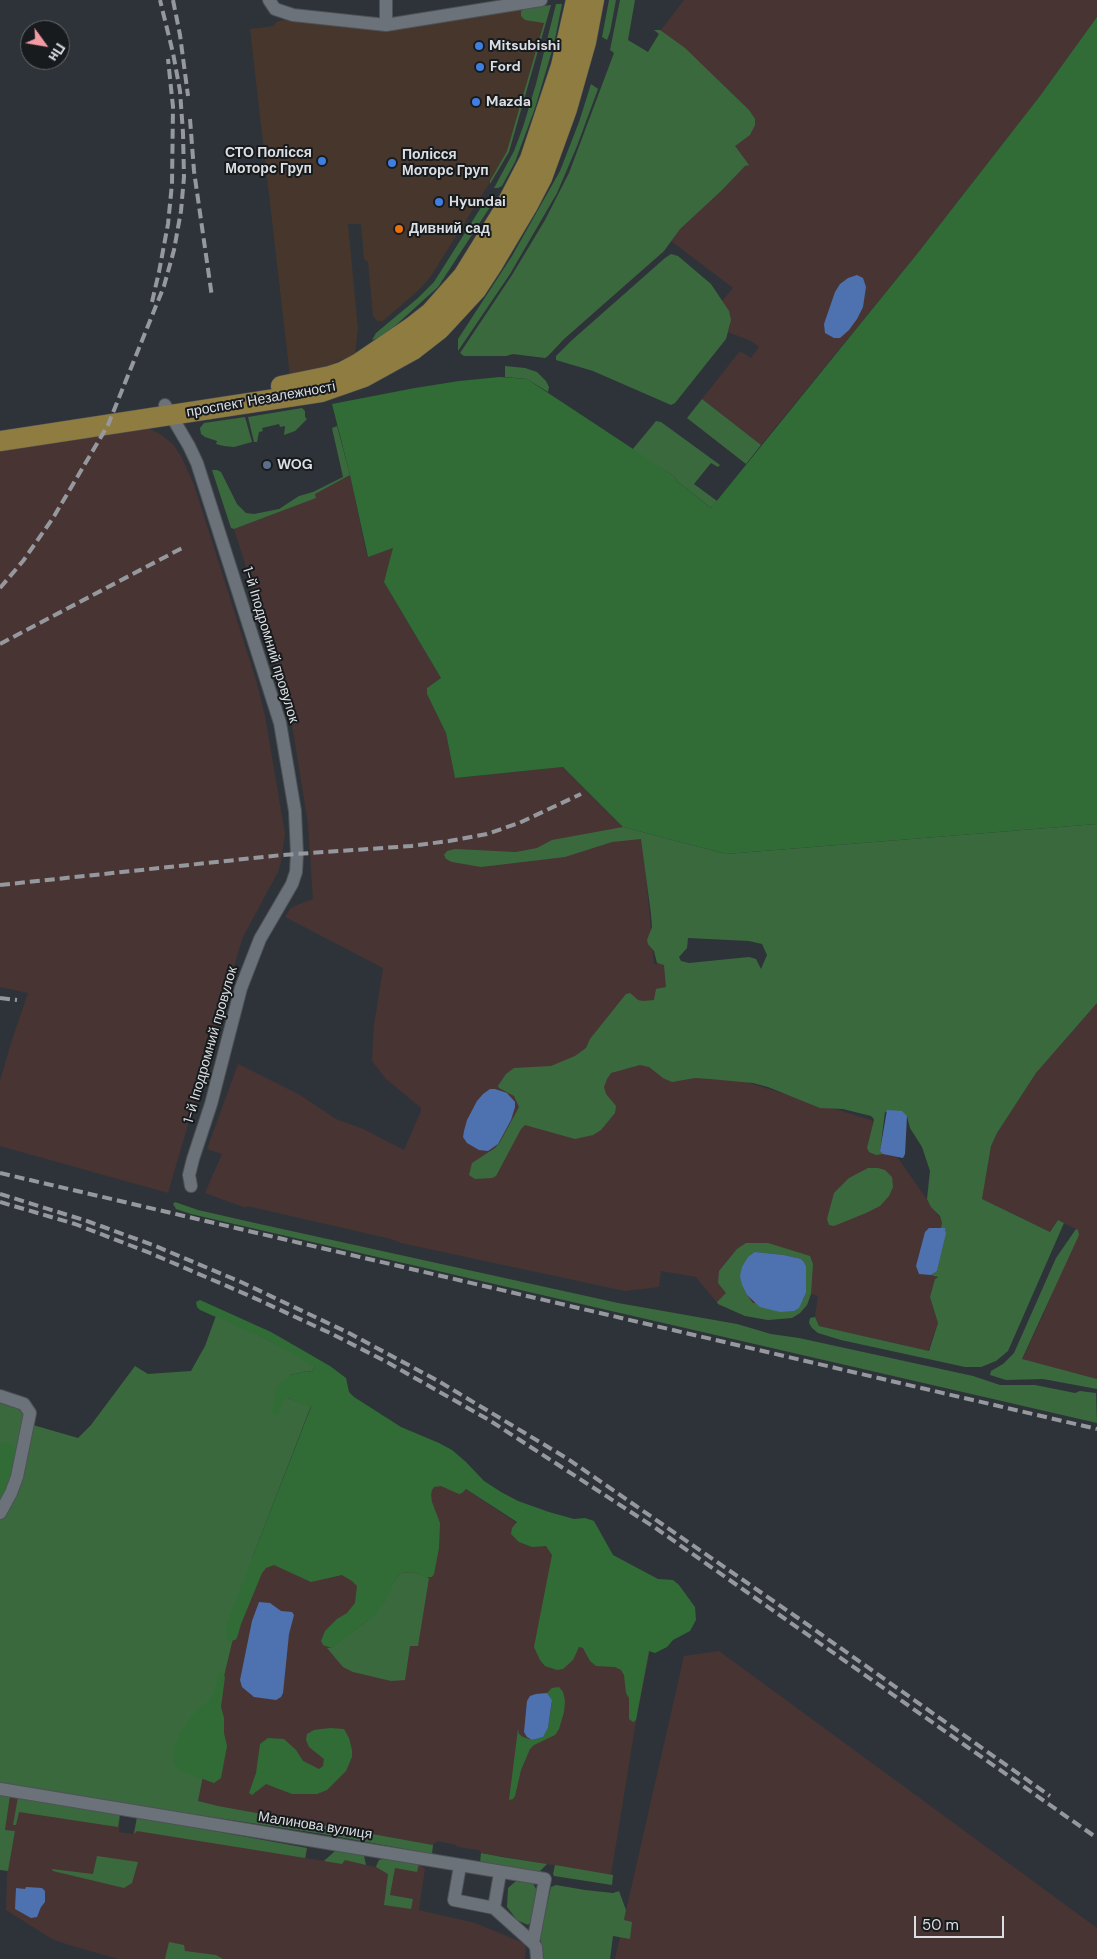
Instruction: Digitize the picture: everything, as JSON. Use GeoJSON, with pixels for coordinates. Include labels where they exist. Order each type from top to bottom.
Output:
{"type":"FeatureCollection","features":[{"type":"Feature","properties":{"kind":"main road","name":"проспект Незалежності"},"geometry":{"type":"LineString","coordinates":[[0,441],[168,410],[342,372],[412,327],[431,312],[463,276],[502,213],[530,159],[561,66],[576,0]]}},
{"type":"Feature","properties":{"kind":"main road","name":"проспект Незалежності"},"geometry":{"type":"LineString","coordinates":[[0,427],[116,410],[168,410],[320,392],[350,383],[414,350],[440,329],[476,290],[542,178],[577,77],[594,0]]}},
{"type":"Feature","properties":{"kind":"street"},"geometry":{"type":"LineString","coordinates":[[269,0],[275,9],[293,15],[386,25],[541,0]]}},
{"type":"Feature","properties":{"kind":"street"},"geometry":{"type":"LineString","coordinates":[[386,0],[386,25]]}},
{"type":"Feature","properties":{"kind":"street","name":"1-й Іподромний провулок"},"geometry":{"type":"LineString","coordinates":[[168,410],[197,463],[280,723],[295,811],[297,854],[296,872],[292,884],[260,939],[241,988],[211,1104],[193,1159],[190,1175],[191,1186]]}},
{"type":"Feature","properties":{"kind":"street"},"geometry":{"type":"LineString","coordinates":[[0,1396],[24,1404],[30,1413],[17,1477],[0,1513]]}},
{"type":"Feature","properties":{"kind":"street","name":"Малинова вулиця"},"geometry":{"type":"LineString","coordinates":[[0,1789],[545,1879],[533,1943],[536,1947],[537,1959]]}},
{"type":"Feature","properties":{"kind":"street"},"geometry":{"type":"LineString","coordinates":[[460,1866],[454,1900],[494,1908],[533,1943]]}},
{"type":"Feature","properties":{"kind":"street"},"geometry":{"type":"LineString","coordinates":[[494,1908],[500,1873]]}},
{"type":"Feature","properties":{"kind":"shaded area"},"geometry":{"type":"Polygon","coordinates":[[[684,0],[1097,0],[1097,17],[1040,96],[917,254],[761,445],[702,399],[740,351],[751,358],[759,347],[751,341],[728,332],[730,326],[729,311],[722,301],[733,288],[671,241],[664,251],[564,339],[548,356],[501,355],[659,34],[654,30],[661,30],[684,0]]]}},
{"type":"Feature","properties":{"kind":"shaded area"},"geometry":{"type":"Polygon","coordinates":[[[551,5],[509,152],[431,276],[421,288],[383,321],[377,321],[373,316],[368,262],[364,259],[361,224],[348,224],[358,329],[355,354],[321,369],[290,377],[250,29],[274,26],[276,22],[283,20],[364,29],[551,5]]]}},
{"type":"Feature","properties":{"kind":"shaded area"},"geometry":{"type":"Polygon","coordinates":[[[148,428],[173,444],[182,458],[194,485],[256,680],[265,716],[285,834],[278,872],[242,939],[168,1193],[0,1146],[0,1081],[28,993],[0,987],[0,449],[148,428]]]}},
{"type":"Feature","properties":{"kind":"shaded area"},"geometry":{"type":"Polygon","coordinates":[[[350,475],[367,556],[394,548],[384,582],[441,678],[427,688],[427,694],[446,733],[455,778],[563,767],[623,827],[642,832],[654,964],[665,964],[726,1076],[871,1120],[950,1232],[930,1297],[938,1323],[928,1351],[819,1326],[815,1317],[818,1296],[811,1294],[807,1305],[792,1318],[768,1320],[745,1316],[718,1304],[696,1277],[661,1271],[659,1287],[625,1291],[401,1243],[391,1239],[247,1206],[246,1208],[205,1193],[222,1154],[207,1149],[238,1064],[300,1095],[336,1119],[363,1129],[404,1150],[421,1111],[421,1108],[386,1079],[372,1061],[374,1025],[383,968],[285,917],[290,909],[313,899],[308,824],[290,712],[292,706],[291,699],[287,697],[234,529],[316,498],[315,494],[350,475]]]}},
{"type":"Feature","properties":{"kind":"shaded area"},"geometry":{"type":"Polygon","coordinates":[[[1097,1003],[1097,1379],[1022,1360],[1044,1313],[1078,1230],[1058,1220],[1050,1232],[982,1199],[991,1146],[997,1133],[1036,1073],[1097,1003]]]}},
{"type":"Feature","properties":{"kind":"shaded area"},"geometry":{"type":"Polygon","coordinates":[[[446,1476],[657,1616],[637,1715],[611,1875],[481,1853],[479,1850],[457,1847],[456,1845],[437,1841],[433,1845],[198,1801],[219,1697],[253,1556],[446,1476]]]}},
{"type":"Feature","properties":{"kind":"shaded area"},"geometry":{"type":"Polygon","coordinates":[[[719,1651],[1097,1928],[1097,1959],[615,1959],[684,1656],[719,1651]]]}},
{"type":"Feature","properties":{"kind":"shaded area"},"geometry":{"type":"Polygon","coordinates":[[[10,1796],[120,1814],[119,1832],[133,1834],[137,1817],[307,1848],[306,1858],[324,1861],[336,1850],[364,1856],[366,1865],[375,1867],[379,1860],[383,1859],[419,1864],[425,1869],[419,1910],[475,1923],[526,1944],[525,1959],[118,1959],[69,1945],[52,1939],[6,1910],[7,1875],[15,1832],[5,1830],[10,1796]]]}},
{"type":"Feature","properties":{"kind":"green space"},"geometry":{"type":"Polygon","coordinates":[[[609,0],[616,0],[607,40],[602,37],[609,0]]]}},
{"type":"Feature","properties":{"kind":"green space"},"geometry":{"type":"Polygon","coordinates":[[[620,0],[635,0],[628,40],[648,52],[659,34],[654,30],[660,30],[685,48],[749,110],[755,119],[755,125],[750,135],[735,146],[749,165],[745,166],[680,229],[664,251],[564,339],[548,356],[545,358],[513,354],[506,356],[464,356],[460,353],[512,275],[545,220],[569,173],[614,53],[610,50],[620,0]]]}},
{"type":"Feature","properties":{"kind":"green space"},"geometry":{"type":"Polygon","coordinates":[[[556,4],[562,4],[554,44],[535,108],[515,162],[502,186],[494,188],[514,151],[523,127],[556,4]]]}},
{"type":"Feature","properties":{"kind":"green space"},"geometry":{"type":"Polygon","coordinates":[[[551,5],[509,152],[490,184],[507,151],[544,23],[525,20],[521,16],[521,11],[526,8],[551,5]]]}},
{"type":"Feature","properties":{"kind":"green space"},"geometry":{"type":"Polygon","coordinates":[[[1097,17],[1097,824],[726,854],[623,827],[563,767],[455,778],[446,733],[427,694],[427,688],[441,678],[384,582],[393,548],[368,557],[332,404],[459,381],[500,377],[527,379],[674,476],[678,482],[711,508],[917,254],[1040,96],[1097,17]]]}},
{"type":"Feature","properties":{"kind":"green space"},"geometry":{"type":"Polygon","coordinates":[[[591,84],[598,89],[557,193],[510,274],[458,351],[458,339],[512,256],[560,171],[591,84]]]}},
{"type":"Feature","properties":{"kind":"green space"},"geometry":{"type":"Polygon","coordinates":[[[487,198],[492,201],[492,204],[438,287],[382,337],[372,340],[376,333],[434,282],[487,198]]]}},
{"type":"Feature","properties":{"kind":"green space"},"geometry":{"type":"Polygon","coordinates":[[[671,254],[678,256],[711,284],[729,311],[731,320],[726,339],[675,403],[671,405],[593,371],[556,360],[556,356],[571,341],[671,254]]]}},
{"type":"Feature","properties":{"kind":"green space"},"geometry":{"type":"Polygon","coordinates":[[[505,366],[525,368],[537,372],[546,381],[549,387],[548,392],[527,379],[505,377],[505,366]]]}},
{"type":"Feature","properties":{"kind":"green space"},"geometry":{"type":"Polygon","coordinates":[[[702,399],[761,445],[746,464],[687,418],[702,399]]]}},
{"type":"Feature","properties":{"kind":"green space"},"geometry":{"type":"Polygon","coordinates":[[[302,408],[307,419],[295,431],[284,435],[285,426],[280,427],[279,424],[262,428],[263,431],[259,432],[257,442],[254,442],[248,417],[302,408]]]}},
{"type":"Feature","properties":{"kind":"green space"},"geometry":{"type":"Polygon","coordinates":[[[245,417],[252,442],[234,447],[224,446],[216,444],[217,441],[201,434],[200,428],[204,423],[245,417]]]}},
{"type":"Feature","properties":{"kind":"green space"},"geometry":{"type":"Polygon","coordinates":[[[656,421],[661,422],[720,465],[718,467],[711,463],[694,484],[717,501],[711,508],[678,482],[674,476],[632,450],[656,421]]]}},
{"type":"Feature","properties":{"kind":"green space"},"geometry":{"type":"Polygon","coordinates":[[[337,426],[350,475],[315,494],[316,498],[234,529],[231,528],[212,470],[221,472],[237,504],[246,513],[254,514],[279,509],[299,496],[313,492],[343,477],[332,428],[337,426]]]}},
{"type":"Feature","properties":{"kind":"green space"},"geometry":{"type":"Polygon","coordinates":[[[1097,824],[1097,1003],[1036,1073],[997,1133],[991,1146],[982,1199],[1050,1232],[1058,1220],[1064,1223],[1008,1351],[996,1361],[981,1367],[965,1367],[841,1340],[818,1333],[809,1323],[810,1318],[815,1317],[819,1326],[929,1351],[938,1323],[930,1297],[935,1279],[938,1277],[931,1275],[937,1271],[946,1230],[941,1228],[940,1216],[931,1207],[927,1199],[930,1171],[922,1147],[910,1128],[907,1116],[885,1112],[880,1151],[883,1154],[876,1155],[869,1152],[867,1148],[874,1119],[871,1116],[843,1109],[820,1108],[753,1083],[695,1078],[672,1082],[663,1078],[649,1067],[640,1065],[611,1073],[607,1079],[604,1087],[606,1094],[616,1106],[615,1113],[601,1130],[593,1135],[575,1139],[525,1125],[496,1176],[475,1179],[469,1175],[472,1163],[495,1148],[500,1142],[519,1107],[514,1096],[498,1086],[506,1074],[514,1068],[551,1066],[575,1056],[586,1048],[590,1039],[626,994],[630,993],[638,1000],[654,1000],[656,989],[666,987],[664,965],[657,963],[654,951],[647,940],[652,927],[641,839],[612,842],[565,857],[481,867],[452,862],[446,859],[444,855],[447,851],[455,849],[516,852],[537,848],[552,840],[623,827],[726,854],[1097,824]],[[688,938],[687,948],[679,957],[681,961],[689,963],[749,957],[756,959],[761,969],[767,955],[762,944],[749,941],[688,938]]]}},
{"type":"Feature","properties":{"kind":"green space"},"geometry":{"type":"Polygon","coordinates":[[[868,1168],[885,1170],[892,1177],[893,1187],[889,1196],[880,1206],[866,1213],[834,1226],[829,1225],[827,1219],[834,1193],[849,1178],[868,1168]]]}},
{"type":"Feature","properties":{"kind":"green space"},"geometry":{"type":"Polygon","coordinates":[[[175,1202],[198,1210],[255,1223],[618,1303],[737,1324],[771,1334],[799,1338],[973,1376],[1000,1385],[1035,1385],[1075,1393],[1080,1391],[1096,1393],[1097,1423],[191,1214],[176,1209],[173,1204],[175,1202]]]}},
{"type":"Feature","properties":{"kind":"green space"},"geometry":{"type":"Polygon","coordinates":[[[1076,1229],[1079,1235],[1022,1359],[1097,1379],[1097,1389],[1043,1379],[1006,1380],[990,1375],[991,1371],[1003,1364],[1014,1353],[1056,1258],[1076,1229]]]}},
{"type":"Feature","properties":{"kind":"green space"},"geometry":{"type":"Polygon","coordinates":[[[746,1243],[768,1243],[810,1256],[813,1264],[811,1294],[807,1305],[800,1313],[792,1318],[768,1320],[745,1316],[718,1304],[717,1302],[726,1293],[718,1283],[719,1271],[737,1249],[746,1243]],[[755,1252],[742,1285],[753,1303],[803,1300],[806,1293],[806,1266],[801,1259],[755,1252]]]}},
{"type":"Feature","properties":{"kind":"green space"},"geometry":{"type":"Polygon","coordinates":[[[200,1300],[271,1332],[330,1366],[346,1378],[349,1392],[354,1397],[401,1427],[452,1450],[484,1481],[501,1492],[518,1501],[549,1512],[574,1519],[585,1518],[594,1521],[613,1555],[658,1579],[673,1580],[679,1585],[695,1607],[696,1620],[690,1631],[673,1640],[667,1647],[655,1653],[649,1651],[636,1720],[633,1722],[629,1719],[629,1698],[626,1693],[624,1675],[621,1670],[615,1667],[596,1666],[590,1661],[583,1648],[579,1647],[573,1660],[563,1669],[557,1670],[545,1666],[540,1660],[534,1647],[552,1555],[546,1546],[532,1547],[519,1542],[511,1534],[512,1528],[517,1522],[466,1489],[459,1494],[441,1486],[434,1487],[432,1490],[432,1502],[440,1523],[439,1548],[432,1577],[425,1577],[413,1572],[401,1573],[396,1578],[385,1603],[376,1614],[336,1645],[331,1648],[323,1645],[321,1641],[325,1631],[337,1619],[347,1613],[355,1603],[357,1586],[342,1575],[311,1582],[274,1565],[266,1568],[262,1573],[237,1638],[229,1641],[226,1636],[226,1625],[311,1407],[288,1398],[285,1399],[278,1414],[273,1415],[272,1410],[276,1389],[290,1375],[307,1371],[312,1372],[315,1367],[268,1340],[200,1310],[196,1302],[200,1300]]]}},
{"type":"Feature","properties":{"kind":"green space"},"geometry":{"type":"Polygon","coordinates":[[[217,1313],[310,1362],[315,1367],[312,1372],[307,1371],[290,1375],[288,1398],[311,1406],[253,1556],[219,1697],[198,1801],[433,1845],[432,1854],[323,1834],[0,1785],[0,1399],[16,1406],[33,1425],[78,1438],[91,1425],[135,1366],[148,1374],[191,1371],[205,1346],[217,1313]]]}},
{"type":"Feature","properties":{"kind":"green space"},"geometry":{"type":"Polygon","coordinates":[[[0,1443],[10,1444],[15,1448],[17,1454],[13,1479],[0,1502],[0,1443]]]}},
{"type":"Feature","properties":{"kind":"green space"},"geometry":{"type":"Polygon","coordinates":[[[413,1572],[429,1578],[418,1646],[410,1646],[405,1680],[391,1681],[353,1672],[343,1667],[327,1648],[331,1648],[367,1621],[388,1594],[396,1578],[401,1573],[413,1572]]]}},
{"type":"Feature","properties":{"kind":"green space"},"geometry":{"type":"Polygon","coordinates":[[[222,1672],[225,1677],[221,1707],[227,1746],[221,1778],[214,1783],[178,1770],[173,1764],[174,1749],[180,1733],[191,1717],[199,1707],[207,1703],[214,1691],[219,1673],[222,1672]]]}},
{"type":"Feature","properties":{"kind":"green space"},"geometry":{"type":"Polygon","coordinates":[[[559,1687],[563,1692],[565,1701],[559,1729],[555,1735],[534,1745],[530,1749],[521,1770],[515,1796],[509,1800],[518,1729],[519,1734],[532,1740],[543,1737],[548,1728],[552,1700],[547,1693],[552,1688],[559,1687]]]}},
{"type":"Feature","properties":{"kind":"green space"},"geometry":{"type":"Polygon","coordinates":[[[344,1729],[349,1738],[352,1757],[346,1771],[327,1790],[317,1794],[292,1794],[266,1784],[252,1795],[249,1793],[256,1773],[260,1744],[268,1738],[284,1739],[296,1750],[303,1761],[319,1769],[323,1766],[324,1759],[309,1747],[306,1740],[307,1734],[314,1730],[344,1729]]]}},
{"type":"Feature","properties":{"kind":"green space"},"geometry":{"type":"Polygon","coordinates":[[[0,1795],[10,1796],[5,1830],[15,1831],[8,1871],[0,1870],[0,1795]]]}},
{"type":"Feature","properties":{"kind":"green space"},"geometry":{"type":"Polygon","coordinates":[[[18,1797],[120,1814],[118,1827],[19,1812],[16,1825],[13,1825],[18,1797]]]}},
{"type":"Feature","properties":{"kind":"green space"},"geometry":{"type":"Polygon","coordinates":[[[137,1817],[307,1848],[305,1858],[137,1831],[134,1834],[137,1817]]]}},
{"type":"Feature","properties":{"kind":"green space"},"geometry":{"type":"Polygon","coordinates":[[[336,1850],[364,1856],[366,1865],[345,1860],[342,1864],[324,1861],[336,1850]]]}},
{"type":"Feature","properties":{"kind":"green space"},"geometry":{"type":"Polygon","coordinates":[[[481,1853],[547,1864],[540,1871],[534,1872],[480,1863],[481,1853]]]}},
{"type":"Feature","properties":{"kind":"green space"},"geometry":{"type":"Polygon","coordinates":[[[97,1856],[138,1862],[132,1883],[124,1888],[53,1871],[52,1869],[93,1874],[97,1856]]]}},
{"type":"Feature","properties":{"kind":"green space"},"geometry":{"type":"Polygon","coordinates":[[[379,1860],[419,1864],[417,1872],[395,1868],[390,1895],[413,1899],[411,1909],[384,1905],[388,1874],[376,1867],[379,1860]]]}},
{"type":"Feature","properties":{"kind":"green space"},"geometry":{"type":"Polygon","coordinates":[[[555,1865],[613,1875],[612,1885],[554,1876],[555,1865]]]}},
{"type":"Feature","properties":{"kind":"green space"},"geometry":{"type":"Polygon","coordinates":[[[516,1881],[533,1883],[537,1891],[528,1925],[517,1920],[507,1907],[508,1888],[516,1881]]]}},
{"type":"Feature","properties":{"kind":"green space"},"geometry":{"type":"Polygon","coordinates":[[[556,1885],[613,1893],[619,1891],[626,1910],[624,1920],[632,1922],[630,1939],[613,1936],[610,1959],[544,1959],[540,1936],[551,1887],[556,1885]]]}},
{"type":"Feature","properties":{"kind":"green space"},"geometry":{"type":"Polygon","coordinates":[[[169,1942],[184,1945],[185,1951],[216,1955],[223,1959],[165,1959],[169,1942]]]}},
{"type":"Feature","properties":{"kind":"water"},"geometry":{"type":"Polygon","coordinates":[[[857,275],[863,278],[866,287],[863,307],[849,330],[840,338],[834,338],[825,333],[824,324],[835,292],[840,284],[848,278],[857,275]]]}},
{"type":"Feature","properties":{"kind":"water"},"geometry":{"type":"Polygon","coordinates":[[[490,1089],[507,1093],[515,1102],[515,1107],[511,1120],[498,1144],[488,1151],[479,1150],[467,1143],[463,1137],[467,1120],[477,1101],[490,1089]]]}},
{"type":"Feature","properties":{"kind":"water"},"geometry":{"type":"Polygon","coordinates":[[[887,1110],[902,1111],[907,1116],[905,1154],[903,1158],[883,1154],[880,1151],[887,1110]]]}},
{"type":"Feature","properties":{"kind":"water"},"geometry":{"type":"Polygon","coordinates":[[[929,1228],[945,1228],[946,1233],[937,1271],[931,1275],[919,1274],[916,1266],[925,1232],[929,1228]]]}},
{"type":"Feature","properties":{"kind":"water"},"geometry":{"type":"Polygon","coordinates":[[[755,1252],[784,1255],[801,1259],[804,1262],[806,1266],[806,1293],[799,1308],[794,1311],[780,1312],[760,1307],[747,1295],[740,1276],[742,1267],[748,1257],[755,1252]]]}},
{"type":"Feature","properties":{"kind":"water"},"geometry":{"type":"Polygon","coordinates":[[[259,1602],[270,1603],[281,1611],[292,1612],[294,1615],[289,1634],[283,1693],[276,1700],[254,1697],[242,1687],[240,1680],[252,1621],[259,1602]]]}},
{"type":"Feature","properties":{"kind":"water"},"geometry":{"type":"Polygon","coordinates":[[[547,1693],[552,1700],[548,1728],[543,1737],[532,1740],[524,1732],[527,1701],[530,1696],[547,1693]]]}},
{"type":"Feature","properties":{"kind":"water"},"geometry":{"type":"Polygon","coordinates":[[[26,1887],[42,1888],[45,1891],[45,1902],[37,1917],[31,1918],[15,1909],[16,1888],[25,1889],[26,1887]]]}},
{"type":"Feature","properties":{"kind":"railway"},"geometry":{"type":"LineString","coordinates":[[0,588],[23,561],[53,518],[108,425],[164,286],[174,250],[181,211],[184,177],[183,133],[180,91],[160,0]]}},
{"type":"Feature","properties":{"kind":"railway"},"geometry":{"type":"LineString","coordinates":[[173,0],[180,35],[188,96]]}},
{"type":"Feature","properties":{"kind":"railway"},"geometry":{"type":"LineString","coordinates":[[152,302],[168,224],[172,184],[173,107],[168,59]]}},
{"type":"Feature","properties":{"kind":"railway"},"geometry":{"type":"LineString","coordinates":[[190,119],[194,171],[212,297]]}},
{"type":"Feature","properties":{"kind":"railway"},"geometry":{"type":"LineString","coordinates":[[0,644],[184,547]]}},
{"type":"Feature","properties":{"kind":"railway"},"geometry":{"type":"LineString","coordinates":[[0,885],[282,855],[411,846],[449,841],[487,834],[519,823],[581,794]]}},
{"type":"Feature","properties":{"kind":"railway"},"geometry":{"type":"LineString","coordinates":[[0,998],[17,1000]]}},
{"type":"Feature","properties":{"kind":"railway"},"geometry":{"type":"LineString","coordinates":[[0,1173],[1097,1429]]}},
{"type":"Feature","properties":{"kind":"railway"},"geometry":{"type":"LineString","coordinates":[[0,1194],[87,1221],[153,1245],[241,1282],[349,1333],[440,1382],[568,1459],[1050,1796]]}},
{"type":"Feature","properties":{"kind":"railway"},"geometry":{"type":"LineString","coordinates":[[0,1202],[75,1224],[150,1253],[250,1296],[385,1361],[489,1420],[657,1529],[1097,1838]]}},
{"type":"Feature","properties":{"kind":"place","name":"Mitsubishi"},"geometry":{"type":"Point","coordinates":[479,46]}},
{"type":"Feature","properties":{"kind":"place","name":"Ford"},"geometry":{"type":"Point","coordinates":[480,67]}},
{"type":"Feature","properties":{"kind":"place","name":"Mazda"},"geometry":{"type":"Point","coordinates":[476,102]}},
{"type":"Feature","properties":{"kind":"place","name":"СТО Полісся Моторс Груп"},"geometry":{"type":"Point","coordinates":[322,161]}},
{"type":"Feature","properties":{"kind":"place","name":"Полісся Моторс Груп"},"geometry":{"type":"Point","coordinates":[392,163]}},
{"type":"Feature","properties":{"kind":"place","name":"Hyundai"},"geometry":{"type":"Point","coordinates":[439,202]}},
{"type":"Feature","properties":{"kind":"place","name":"Дивний сад"},"geometry":{"type":"Point","coordinates":[399,229]}},
{"type":"Feature","properties":{"kind":"place","name":"WOG"},"geometry":{"type":"Point","coordinates":[267,465]}}]}
